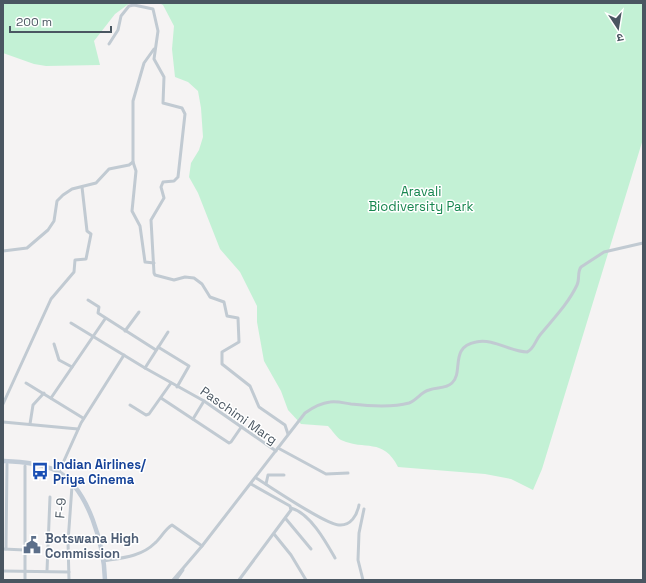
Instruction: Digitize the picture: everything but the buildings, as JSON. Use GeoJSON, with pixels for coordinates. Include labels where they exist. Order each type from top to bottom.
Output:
{"type":"FeatureCollection","features":[{"type":"Feature","properties":{"kind":"street"},"geometry":{"type":"LineString","coordinates":[[108,44],[118,30],[121,16],[125,9],[134,5],[152,8],[158,32],[154,49],[155,62],[164,77],[163,103],[182,108],[185,114],[178,177],[174,181],[163,182],[161,187],[164,198],[151,220],[155,275],[174,280],[189,276],[200,281],[210,297],[224,302],[227,316],[238,318],[239,342],[222,352],[222,364],[250,386],[259,407],[285,425],[288,434]]}},
{"type":"Feature","properties":{"kind":"street"},"geometry":{"type":"LineString","coordinates":[[154,49],[144,63],[133,101],[133,162],[136,171],[132,211],[140,226],[145,262],[154,263]]}},
{"type":"Feature","properties":{"kind":"street"},"geometry":{"type":"LineString","coordinates":[[3,251],[25,248],[32,245],[51,227],[54,221],[56,204],[60,196],[71,190],[96,184],[109,169],[125,166],[133,162]]}},
{"type":"Feature","properties":{"kind":"street"},"geometry":{"type":"LineString","coordinates":[[3,404],[51,299],[74,272],[75,260],[86,259],[91,234],[87,231],[86,226],[82,187]]}},
{"type":"Feature","properties":{"kind":"street"},"geometry":{"type":"LineString","coordinates":[[348,474],[326,474],[277,450],[305,413],[325,402],[392,406],[411,402],[427,391],[449,386],[453,383],[456,376],[457,359],[460,354],[473,343],[487,342],[522,352],[531,350],[538,337],[565,305],[578,283],[579,269],[581,267],[604,252],[643,243]]}},
{"type":"Feature","properties":{"kind":"street"},"geometry":{"type":"LineString","coordinates":[[88,300],[99,307],[97,312],[156,350]]}},
{"type":"Feature","properties":{"kind":"street"},"geometry":{"type":"LineString","coordinates":[[125,331],[138,312]]}},
{"type":"Feature","properties":{"kind":"street"},"geometry":{"type":"LineString","coordinates":[[51,398],[106,318]]}},
{"type":"Feature","properties":{"kind":"street","name":"Paschimi Marg"},"geometry":{"type":"LineString","coordinates":[[71,323],[145,368],[204,401],[277,450],[174,580]]}},
{"type":"Feature","properties":{"kind":"street"},"geometry":{"type":"LineString","coordinates":[[145,368],[168,332]]}},
{"type":"Feature","properties":{"kind":"street"},"geometry":{"type":"LineString","coordinates":[[54,344],[59,360],[72,367]]}},
{"type":"Feature","properties":{"kind":"street"},"geometry":{"type":"LineString","coordinates":[[158,346],[189,366],[178,386]]}},
{"type":"Feature","properties":{"kind":"street"},"geometry":{"type":"LineString","coordinates":[[59,474],[83,418],[124,355]]}},
{"type":"Feature","properties":{"kind":"street"},"geometry":{"type":"LineString","coordinates":[[26,383],[83,418]]}},
{"type":"Feature","properties":{"kind":"street"},"geometry":{"type":"LineString","coordinates":[[130,405],[148,415],[171,383]]}},
{"type":"Feature","properties":{"kind":"street"},"geometry":{"type":"LineString","coordinates":[[30,424],[33,405],[44,394]]}},
{"type":"Feature","properties":{"kind":"street"},"geometry":{"type":"LineString","coordinates":[[161,398],[229,443],[242,426]]}},
{"type":"Feature","properties":{"kind":"street"},"geometry":{"type":"LineString","coordinates":[[193,419],[204,401]]}},
{"type":"Feature","properties":{"kind":"street"},"geometry":{"type":"LineString","coordinates":[[3,422],[78,429]]}},
{"type":"Feature","properties":{"kind":"street"},"geometry":{"type":"LineString","coordinates":[[4,463],[36,465],[59,474],[72,486],[83,500],[88,512],[101,558],[104,580]]}},
{"type":"Feature","properties":{"kind":"street"},"geometry":{"type":"LineString","coordinates":[[4,463],[49,470],[59,474],[72,484],[85,500],[91,514],[103,561],[104,580]]}},
{"type":"Feature","properties":{"kind":"street"},"geometry":{"type":"LineString","coordinates":[[4,463],[4,549],[25,550]]}},
{"type":"Feature","properties":{"kind":"street"},"geometry":{"type":"LineString","coordinates":[[24,466],[25,580]]}},
{"type":"Feature","properties":{"kind":"street"},"geometry":{"type":"LineString","coordinates":[[266,484],[268,475],[284,475]]}},
{"type":"Feature","properties":{"kind":"street"},"geometry":{"type":"LineString","coordinates":[[256,478],[309,511],[336,525],[343,525],[350,522],[356,514],[359,505]]}},
{"type":"Feature","properties":{"kind":"street"},"geometry":{"type":"LineString","coordinates":[[251,484],[291,508],[297,510],[312,524],[326,543],[334,558]]}},
{"type":"Feature","properties":{"kind":"street","name":"F-9"},"geometry":{"type":"LineString","coordinates":[[69,580],[69,515],[72,486]]}},
{"type":"Feature","properties":{"kind":"street"},"geometry":{"type":"LineString","coordinates":[[47,571],[50,496]]}},
{"type":"Feature","properties":{"kind":"street"},"geometry":{"type":"LineString","coordinates":[[239,580],[286,519],[291,508]]}},
{"type":"Feature","properties":{"kind":"street"},"geometry":{"type":"LineString","coordinates":[[363,580],[358,560],[359,533],[364,509]]}},
{"type":"Feature","properties":{"kind":"street"},"geometry":{"type":"LineString","coordinates":[[286,519],[311,549]]}},
{"type":"Feature","properties":{"kind":"street"},"geometry":{"type":"LineString","coordinates":[[103,561],[144,552],[172,525],[202,546]]}},
{"type":"Feature","properties":{"kind":"street"},"geometry":{"type":"LineString","coordinates":[[274,534],[291,554],[306,580]]}},
{"type":"Feature","properties":{"kind":"street"},"geometry":{"type":"LineString","coordinates":[[3,571],[69,572]]}},
{"type":"Feature","properties":{"kind":"green space"},"geometry":{"type":"Polygon","coordinates":[[[3,3],[130,3],[115,14],[94,41],[100,65],[46,66],[34,64],[3,53],[3,3]]]}},
{"type":"Feature","properties":{"kind":"green space","name":"Aravali Biodiversity Park"},"geometry":{"type":"Polygon","coordinates":[[[159,3],[643,4],[643,139],[542,469],[533,490],[511,479],[485,474],[398,467],[392,458],[380,448],[358,445],[341,440],[328,426],[301,424],[288,410],[281,391],[264,361],[257,322],[257,306],[240,272],[220,249],[198,193],[189,177],[191,163],[199,150],[203,137],[201,108],[198,91],[188,82],[175,77],[172,49],[174,26],[163,5],[159,3]]]}},
{"type":"Feature","properties":{"kind":"place","name":"Indian Airlines/ Priya Cinema"},"geometry":{"type":"Point","coordinates":[40,471]}},
{"type":"Feature","properties":{"kind":"place","name":"Botswana High Commission"},"geometry":{"type":"Point","coordinates":[32,545]}}]}
